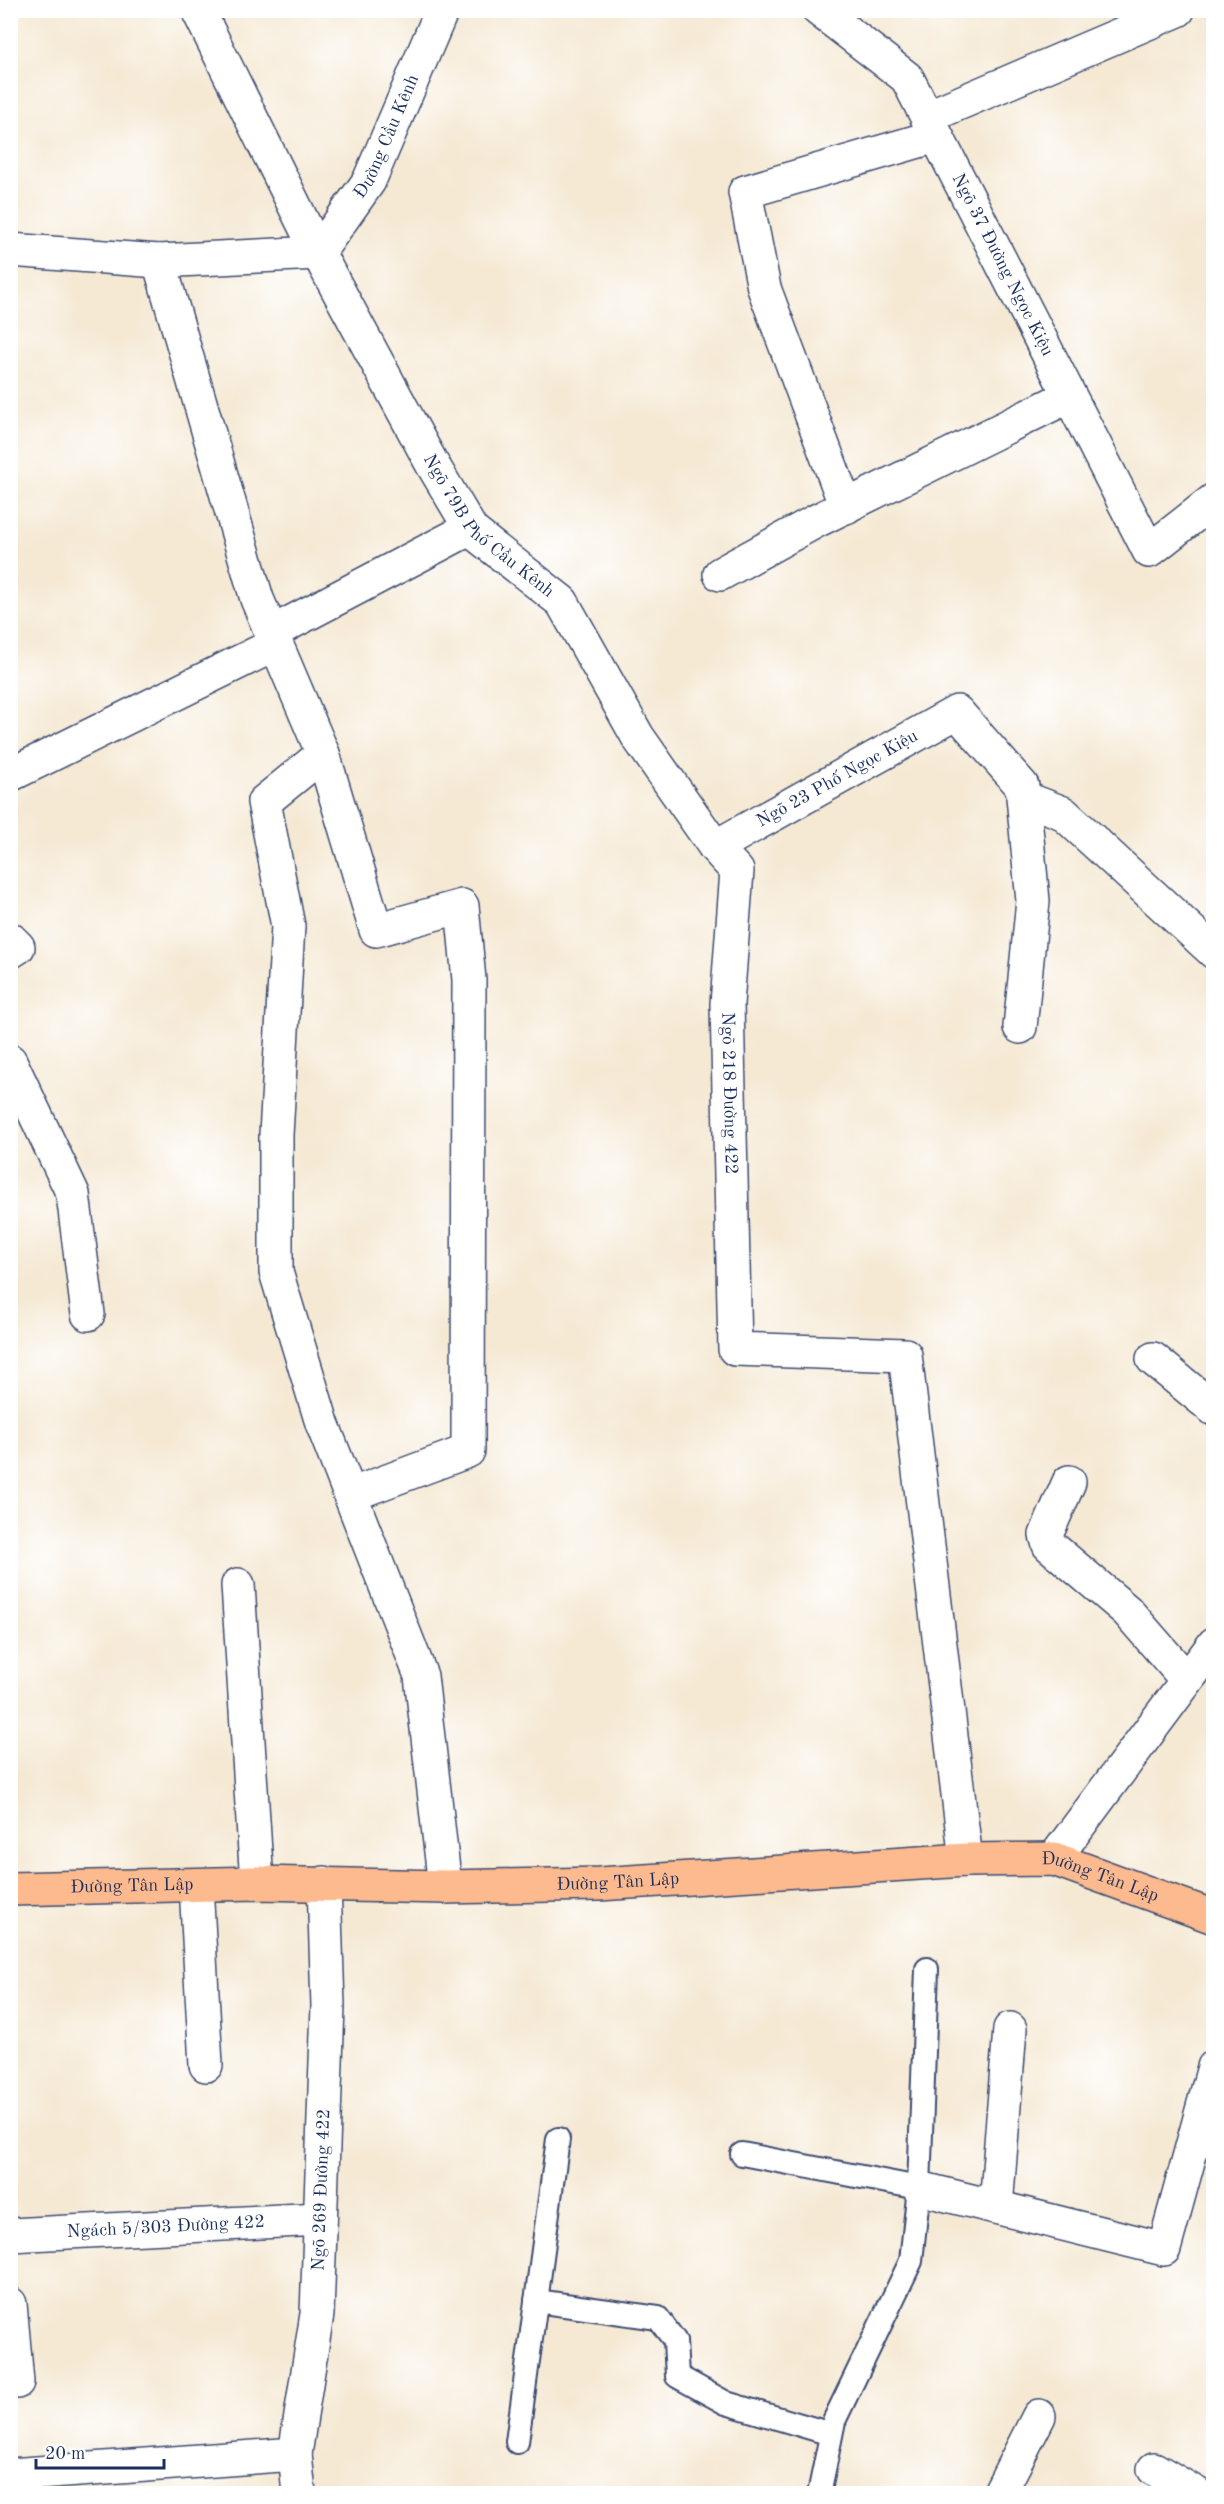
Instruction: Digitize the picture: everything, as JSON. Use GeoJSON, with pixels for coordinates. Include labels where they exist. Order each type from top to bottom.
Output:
{"type":"FeatureCollection","features":[{"type":"Feature","properties":{"kind":"main road","name":"Đường Tân Lập"},"geometry":{"type":"LineString","coordinates":[[10,1889],[257,1882],[445,1887],[598,1884],[966,1860],[1054,1859],[1214,1917]]}},
{"type":"Feature","properties":{"kind":"street","name":"Ngõ 79B Phố Cầu Kênh"},"geometry":{"type":"LineString","coordinates":[[198,10],[318,253],[431,462],[472,531],[562,602],[638,737],[715,847]]}},
{"type":"Feature","properties":{"kind":"street","name":"Đường Cầu Kênh"},"geometry":{"type":"LineString","coordinates":[[318,253],[369,181],[442,10]]}},
{"type":"Feature","properties":{"kind":"street","name":"Ngõ 37 Đường Ngọc Kiệu"},"geometry":{"type":"LineString","coordinates":[[819,10],[907,78],[1149,551],[1214,500]]}},
{"type":"Feature","properties":{"kind":"street"},"geometry":{"type":"LineString","coordinates":[[846,507],[764,288],[745,192],[932,126],[1138,26],[1178,10]]}},
{"type":"Feature","properties":{"kind":"street"},"geometry":{"type":"LineString","coordinates":[[10,250],[159,261],[318,253]]}},
{"type":"Feature","properties":{"kind":"street"},"geometry":{"type":"LineString","coordinates":[[159,261],[256,599],[323,754],[376,930],[462,906],[469,980],[468,1451],[350,1495]]}},
{"type":"Feature","properties":{"kind":"street"},"geometry":{"type":"LineString","coordinates":[[720,574],[846,507],[1069,396]]}},
{"type":"Feature","properties":{"kind":"street"},"geometry":{"type":"LineString","coordinates":[[10,775],[274,638],[469,530],[472,531]]}},
{"type":"Feature","properties":{"kind":"street","name":"Ngõ 23 Phố Ngọc Kiệu"},"geometry":{"type":"LineString","coordinates":[[715,847],[957,712],[1022,786],[1024,798]]}},
{"type":"Feature","properties":{"kind":"street"},"geometry":{"type":"LineString","coordinates":[[323,754],[264,802],[288,926],[276,1135],[276,1272],[322,1423],[421,1676],[445,1887]]}},
{"type":"Feature","properties":{"kind":"street"},"geometry":{"type":"LineString","coordinates":[[1020,1027],[1033,901],[1024,798],[1063,813],[1214,952]]}},
{"type":"Feature","properties":{"kind":"street","name":"Ngõ 218 Đường 422"},"geometry":{"type":"LineString","coordinates":[[715,847],[737,871],[727,1004],[735,1349],[905,1355],[966,1860]]}},
{"type":"Feature","properties":{"kind":"street"},"geometry":{"type":"LineString","coordinates":[[10,939],[18,946],[10,952]]}},
{"type":"Feature","properties":{"kind":"street"},"geometry":{"type":"LineString","coordinates":[[10,1061],[73,1194],[88,1314]]}},
{"type":"Feature","properties":{"kind":"street"},"geometry":{"type":"LineString","coordinates":[[1154,1359],[1214,1408]]}},
{"type":"Feature","properties":{"kind":"street"},"geometry":{"type":"LineString","coordinates":[[1069,1482],[1046,1534],[1048,1545],[1127,1611],[1187,1680]]}},
{"type":"Feature","properties":{"kind":"street"},"geometry":{"type":"LineString","coordinates":[[238,1585],[257,1882]]}},
{"type":"Feature","properties":{"kind":"street"},"geometry":{"type":"LineString","coordinates":[[1054,1859],[1214,1644]]}},
{"type":"Feature","properties":{"kind":"street","name":"Ngõ 269 Đường 422"},"geometry":{"type":"LineString","coordinates":[[299,2493],[295,2454],[317,2314],[328,2006],[324,1883]]}},
{"type":"Feature","properties":{"kind":"street"},"geometry":{"type":"LineString","coordinates":[[196,1885],[206,2066]]}},
{"type":"Feature","properties":{"kind":"street"},"geometry":{"type":"LineString","coordinates":[[996,2207],[1010,2029]]}},
{"type":"Feature","properties":{"kind":"street"},"geometry":{"type":"LineString","coordinates":[[919,2188],[1164,2249],[1214,2067]]}},
{"type":"Feature","properties":{"kind":"street","name":"Ngách 5/303 Đường 422"},"geometry":{"type":"LineString","coordinates":[[10,2235],[320,2219]]}},
{"type":"Feature","properties":{"kind":"street"},"geometry":{"type":"LineString","coordinates":[[10,2304],[17,2382]]}},
{"type":"Feature","properties":{"kind":"street"},"geometry":{"type":"LineString","coordinates":[[999,2493],[1039,2416]]}},
{"type":"Feature","properties":{"kind":"street"},"geometry":{"type":"LineString","coordinates":[[10,2475],[295,2454]]}},
{"type":"Feature","properties":{"kind":"street"},"geometry":{"type":"LineString","coordinates":[[1154,2469],[1197,2493]]}},
{"type":"Feature","properties":{"kind":"lane"},"geometry":{"type":"LineString","coordinates":[[819,2493],[834,2421],[911,2261],[919,2188],[927,1969]]}},
{"type":"Feature","properties":{"kind":"lane"},"geometry":{"type":"LineString","coordinates":[[517,2442],[558,2139]]}},
{"type":"Feature","properties":{"kind":"lane"},"geometry":{"type":"LineString","coordinates":[[742,2154],[919,2188]]}},
{"type":"Feature","properties":{"kind":"lane"},"geometry":{"type":"LineString","coordinates":[[536,2301],[658,2318],[675,2341],[677,2376],[726,2403],[831,2434]]}}]}
